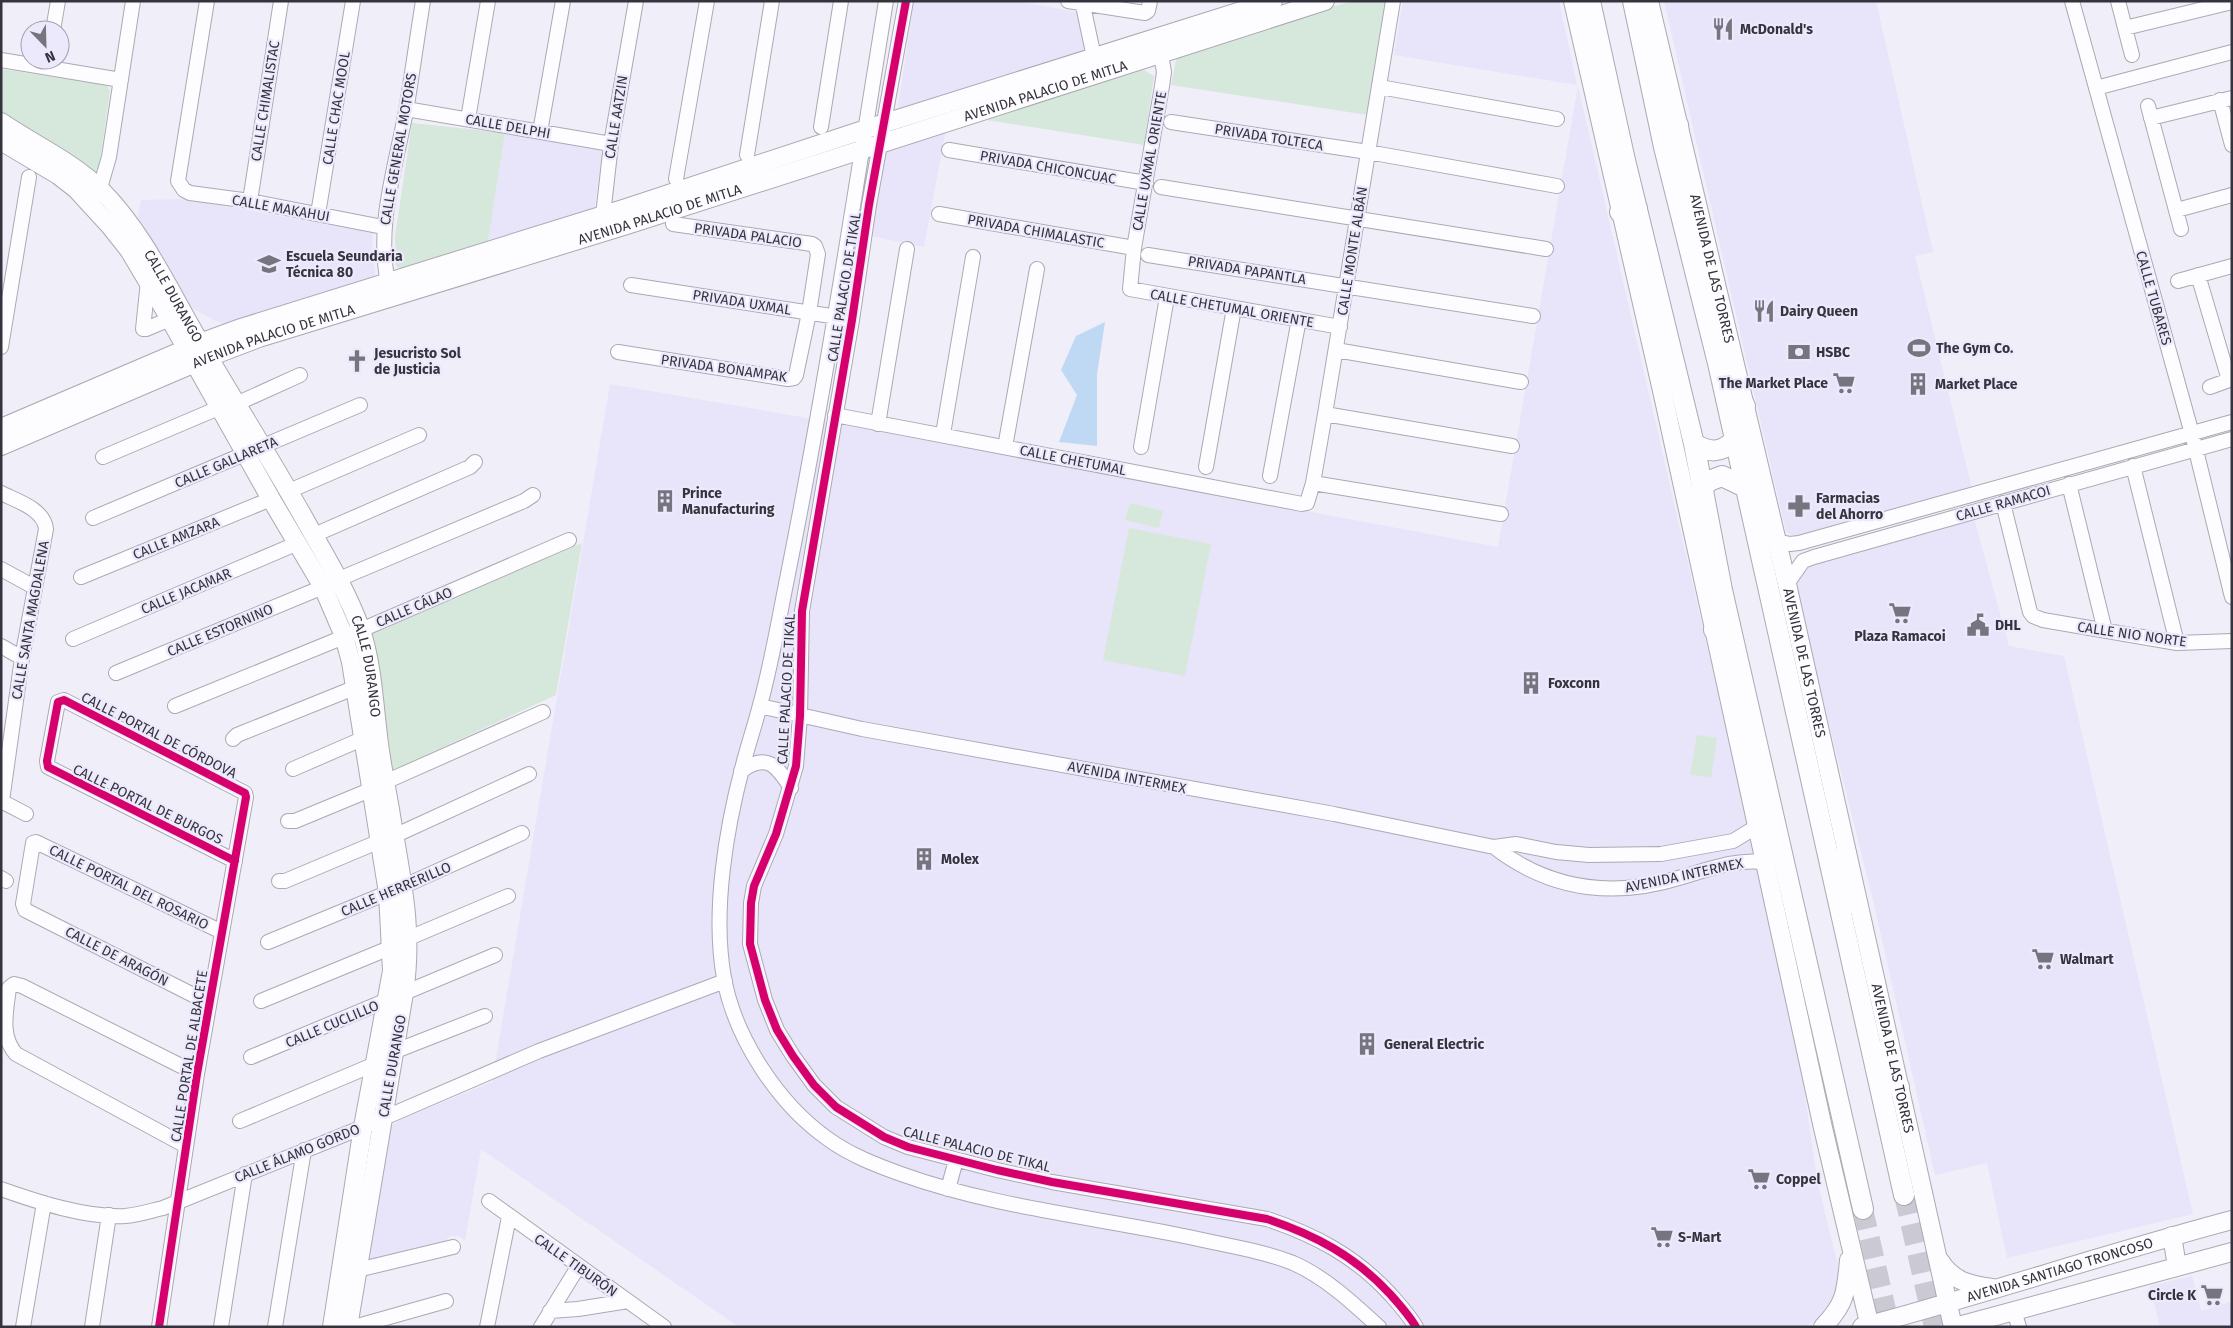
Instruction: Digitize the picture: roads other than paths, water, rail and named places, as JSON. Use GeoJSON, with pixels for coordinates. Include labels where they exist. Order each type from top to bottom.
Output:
{"type":"FeatureCollection","features":[{"type":"Feature","properties":{"kind":"highway"},"geometry":{"type":"LineString","coordinates":[[1590,1],[1629,210],[1694,444],[1722,590],[1863,1209]]}},
{"type":"Feature","properties":{"kind":"highway","name":"AVENIDA DE LAS TORRES"},"geometry":{"type":"LineString","coordinates":[[1633,1],[1664,147],[1718,364],[1904,1195]]}},
{"type":"Feature","properties":{"kind":"highway"},"geometry":{"type":"LineString","coordinates":[[1678,125],[1687,235]]}},
{"type":"Feature","properties":{"kind":"highway"},"geometry":{"type":"LineString","coordinates":[[1718,364],[1745,406]]}},
{"type":"Feature","properties":{"kind":"highway"},"geometry":{"type":"LineString","coordinates":[[1694,444],[1711,452],[1726,448],[1734,441]]}},
{"type":"Feature","properties":{"kind":"highway"},"geometry":{"type":"LineString","coordinates":[[1702,489],[1709,481],[1722,476],[1745,487]]}},
{"type":"Feature","properties":{"kind":"highway"},"geometry":{"type":"LineString","coordinates":[[1714,630],[1722,590]]}},
{"type":"Feature","properties":{"kind":"highway"},"geometry":{"type":"LineString","coordinates":[[1846,854],[1847,945]]}},
{"type":"Feature","properties":{"kind":"highway"},"geometry":{"type":"LineString","coordinates":[[1868,1038],[1899,1087]]}},
{"type":"Feature","properties":{"kind":"main road","name":"AVENIDA PALACIO DE MITLA"},"geometry":{"type":"LineString","coordinates":[[389,289],[601,232],[880,144],[1159,46],[1273,1]]}},
{"type":"Feature","properties":{"kind":"main road","name":"AVENIDA PALACIO DE MITLA"},"geometry":{"type":"LineString","coordinates":[[1,428],[198,353],[259,338],[389,289],[603,215],[866,129],[1094,57],[1159,46],[1325,1]]}},
{"type":"Feature","properties":{"kind":"main road"},"geometry":{"type":"LineString","coordinates":[[1573,1],[1629,210],[1663,395],[1756,827],[1851,1244],[1867,1326]]}},
{"type":"Feature","properties":{"kind":"main road","name":"AVENIDA DE LAS TORRES"},"geometry":{"type":"LineString","coordinates":[[1649,1],[1787,584],[1846,854],[1954,1327]]}},
{"type":"Feature","properties":{"kind":"main road","name":"CALLE DURANGO"},"geometry":{"type":"LineString","coordinates":[[1,122],[79,171],[100,188],[120,211],[139,239],[198,353],[254,451],[271,499],[339,580],[352,633],[374,694],[378,786],[396,890],[409,938],[404,993],[383,1118],[348,1272],[332,1327]]}},
{"type":"Feature","properties":{"kind":"main road","name":"CALLE DURANGO"},"geometry":{"type":"LineString","coordinates":[[1,141],[58,175],[76,189],[124,244],[170,319],[198,353]]}},
{"type":"Feature","properties":{"kind":"main road","name":"AVENIDA PALACIO DE MITLA"},"geometry":{"type":"LineString","coordinates":[[1,446],[198,353]]}},
{"type":"Feature","properties":{"kind":"main road","name":"CALLE DURANGO"},"geometry":{"type":"LineString","coordinates":[[254,451],[289,491],[323,587],[352,633],[351,662],[362,739],[378,786]]}},
{"type":"Feature","properties":{"kind":"main road","name":"CALLE DURANGO"},"geometry":{"type":"LineString","coordinates":[[348,1327],[348,1272],[363,1127],[392,971],[396,890]]}},
{"type":"Feature","properties":{"kind":"main road","name":"AVENIDA SANTIAGO TRONCOSO"},"geometry":{"type":"LineString","coordinates":[[1867,1326],[2000,1289],[2172,1236],[2232,1220]]}},
{"type":"Feature","properties":{"kind":"main road"},"geometry":{"type":"LineString","coordinates":[[2172,1236],[2177,1266]]}},
{"type":"Feature","properties":{"kind":"main road"},"geometry":{"type":"LineString","coordinates":[[1823,1327],[1835,1314],[1844,1299],[1851,1244]]}},
{"type":"Feature","properties":{"kind":"main road","name":"AVENIDA SANTIAGO TRONCOSO"},"geometry":{"type":"LineString","coordinates":[[1954,1327],[2016,1319],[2177,1266],[2232,1252]]}},
{"type":"Feature","properties":{"kind":"main road"},"geometry":{"type":"LineString","coordinates":[[1936,1253],[1945,1269],[1953,1277],[1973,1285],[2000,1289]]}},
{"type":"Feature","properties":{"kind":"street"},"geometry":{"type":"LineString","coordinates":[[55,20],[58,1]]}},
{"type":"Feature","properties":{"kind":"street"},"geometry":{"type":"LineString","coordinates":[[88,202],[100,188],[109,157],[133,1]]}},
{"type":"Feature","properties":{"kind":"street","name":"CALLE MAKAHUI"},"geometry":{"type":"LineString","coordinates":[[207,1],[178,181],[180,186],[190,193],[250,201],[383,227]]}},
{"type":"Feature","properties":{"kind":"street","name":"CALLE CHIMALISTAC"},"geometry":{"type":"LineString","coordinates":[[250,201],[281,1]]}},
{"type":"Feature","properties":{"kind":"street","name":"CALLE CHAC MOOL"},"geometry":{"type":"LineString","coordinates":[[318,214],[353,1]]}},
{"type":"Feature","properties":{"kind":"street","name":"CALLE GENERAL MOTORS"},"geometry":{"type":"LineString","coordinates":[[389,289],[384,258],[383,227],[406,109],[422,1]]}},
{"type":"Feature","properties":{"kind":"street"},"geometry":{"type":"LineString","coordinates":[[468,119],[488,1]]}},
{"type":"Feature","properties":{"kind":"street"},"geometry":{"type":"LineString","coordinates":[[540,132],[562,1]]}},
{"type":"Feature","properties":{"kind":"street","name":"CALLE AATZIN"},"geometry":{"type":"LineString","coordinates":[[601,232],[611,144],[636,1]]}},
{"type":"Feature","properties":{"kind":"street"},"geometry":{"type":"LineString","coordinates":[[676,179],[707,1]]}},
{"type":"Feature","properties":{"kind":"street"},"geometry":{"type":"LineString","coordinates":[[747,155],[772,1]]}},
{"type":"Feature","properties":{"kind":"street"},"geometry":{"type":"LineString","coordinates":[[821,127],[841,1]]}},
{"type":"Feature","properties":{"kind":"street","name":"CALLE PALACIO DE TIKAL"},"geometry":{"type":"LineString","coordinates":[[886,1],[835,316],[790,562],[760,706],[741,771],[722,885],[719,917],[724,982],[746,1040],[758,1064],[786,1100],[807,1122],[829,1140],[857,1156],[901,1174],[948,1189],[1269,1255],[1296,1265],[1324,1281],[1350,1301],[1378,1327]]}},
{"type":"Feature","properties":{"kind":"street","name":"CALLE PALACIO DE TIKAL"},"geometry":{"type":"LineString","coordinates":[[906,1],[880,144],[802,611],[800,716],[796,766],[776,834],[754,886],[751,902],[750,944],[755,969],[765,1000],[777,1030],[814,1084],[836,1107],[884,1137],[908,1147],[956,1160],[1052,1182],[1267,1219],[1298,1229],[1347,1255],[1374,1277],[1416,1327]]}},
{"type":"Feature","properties":{"kind":"street"},"geometry":{"type":"LineString","coordinates":[[1068,1],[1146,13],[1150,1]]}},
{"type":"Feature","properties":{"kind":"street","name":"CALLE MONTE ALBÁN"},"geometry":{"type":"LineString","coordinates":[[1309,500],[1340,327],[1356,218],[1380,87],[1393,1]]}},
{"type":"Feature","properties":{"kind":"street","name":"CALLE TUBARES"},"geometry":{"type":"LineString","coordinates":[[2072,1],[2192,434],[2232,597]]}},
{"type":"Feature","properties":{"kind":"street"},"geometry":{"type":"LineString","coordinates":[[2118,1],[2132,56]]}},
{"type":"Feature","properties":{"kind":"street"},"geometry":{"type":"LineString","coordinates":[[2125,28],[2192,6],[2232,2]]}},
{"type":"Feature","properties":{"kind":"street"},"geometry":{"type":"LineString","coordinates":[[1082,3],[1094,57]]}},
{"type":"Feature","properties":{"kind":"street","name":"CALLE UXMAL ORIENTE"},"geometry":{"type":"LineString","coordinates":[[1130,283],[1134,248],[1164,72],[1159,46]]}},
{"type":"Feature","properties":{"kind":"street"},"geometry":{"type":"LineString","coordinates":[[2096,88],[2232,52]]}},
{"type":"Feature","properties":{"kind":"street"},"geometry":{"type":"LineString","coordinates":[[1,60],[20,62]]}},
{"type":"Feature","properties":{"kind":"street"},"geometry":{"type":"LineString","coordinates":[[70,69],[120,80]]}},
{"type":"Feature","properties":{"kind":"street"},"geometry":{"type":"LineString","coordinates":[[1380,87],[1557,119]]}},
{"type":"Feature","properties":{"kind":"street"},"geometry":{"type":"LineString","coordinates":[[2181,229],[2150,112],[2226,99],[2232,145]]}},
{"type":"Feature","properties":{"kind":"street","name":"CALLE DELPHI"},"geometry":{"type":"LineString","coordinates":[[406,109],[611,144]]}},
{"type":"Feature","properties":{"kind":"street","name":"PRIVADA TOLTECA"},"geometry":{"type":"LineString","coordinates":[[1171,122],[1368,152],[1557,186]]}},
{"type":"Feature","properties":{"kind":"street","name":"PRIVADA CHICONCUAC"},"geometry":{"type":"LineString","coordinates":[[949,150],[1146,183]]}},
{"type":"Feature","properties":{"kind":"street"},"geometry":{"type":"LineString","coordinates":[[1,347],[29,177]]}},
{"type":"Feature","properties":{"kind":"street"},"geometry":{"type":"LineString","coordinates":[[1162,187],[1546,249]]}},
{"type":"Feature","properties":{"kind":"street"},"geometry":{"type":"LineString","coordinates":[[2177,210],[2232,195]]}},
{"type":"Feature","properties":{"kind":"street","name":"PRIVADA CHIMALASTIC"},"geometry":{"type":"LineString","coordinates":[[939,214],[1134,248]]}},
{"type":"Feature","properties":{"kind":"street","name":"PRIVADA PALACIO"},"geometry":{"type":"LineString","coordinates":[[673,224],[812,244],[818,250],[818,254],[809,313]]}},
{"type":"Feature","properties":{"kind":"street"},"geometry":{"type":"LineString","coordinates":[[878,424],[907,249]]}},
{"type":"Feature","properties":{"kind":"street","name":"PRIVADA PAPANTLA"},"geometry":{"type":"LineString","coordinates":[[1148,255],[1533,316]]}},
{"type":"Feature","properties":{"kind":"street"},"geometry":{"type":"LineString","coordinates":[[943,434],[973,257]]}},
{"type":"Feature","properties":{"kind":"street"},"geometry":{"type":"LineString","coordinates":[[2178,281],[2232,266]]}},
{"type":"Feature","properties":{"kind":"street"},"geometry":{"type":"LineString","coordinates":[[1005,447],[1037,269]]}},
{"type":"Feature","properties":{"kind":"street"},"geometry":{"type":"LineString","coordinates":[[2198,275],[2231,380],[2210,386]]}},
{"type":"Feature","properties":{"kind":"street"},"geometry":{"type":"LineString","coordinates":[[148,281],[143,329],[146,330],[170,319]]}},
{"type":"Feature","properties":{"kind":"street","name":"CALLE CHETUMAL ORIENTE"},"geometry":{"type":"LineString","coordinates":[[1130,283],[1130,289],[1133,291],[1340,327]]}},
{"type":"Feature","properties":{"kind":"street","name":"PRIVADA UXMAL"},"geometry":{"type":"LineString","coordinates":[[632,285],[852,320]]}},
{"type":"Feature","properties":{"kind":"street"},"geometry":{"type":"LineString","coordinates":[[1140,447],[1166,297]]}},
{"type":"Feature","properties":{"kind":"street"},"geometry":{"type":"LineString","coordinates":[[1206,467],[1234,308]]}},
{"type":"Feature","properties":{"kind":"street","name":"PRIVADA BONAMPAK"},"geometry":{"type":"LineString","coordinates":[[618,352],[791,379],[796,375],[809,313]]}},
{"type":"Feature","properties":{"kind":"street"},"geometry":{"type":"LineString","coordinates":[[1270,476],[1299,319]]}},
{"type":"Feature","properties":{"kind":"street"},"geometry":{"type":"LineString","coordinates":[[1336,350],[1521,382]]}},
{"type":"Feature","properties":{"kind":"street"},"geometry":{"type":"LineString","coordinates":[[103,457],[300,375]]}},
{"type":"Feature","properties":{"kind":"street","name":"CALLE GALLARETA"},"geometry":{"type":"LineString","coordinates":[[93,518],[360,405]]}},
{"type":"Feature","properties":{"kind":"street"},"geometry":{"type":"LineString","coordinates":[[1325,414],[1512,446]]}},
{"type":"Feature","properties":{"kind":"street","name":"CALLE CHETUMAL"},"geometry":{"type":"LineString","coordinates":[[835,415],[943,434],[1302,504],[1309,500]]}},
{"type":"Feature","properties":{"kind":"street","name":"CALLE RAMACOI"},"geometry":{"type":"LineString","coordinates":[[1776,541],[1790,544],[1799,543],[2232,422]]}},
{"type":"Feature","properties":{"kind":"street"},"geometry":{"type":"LineString","coordinates":[[289,491],[419,435]]}},
{"type":"Feature","properties":{"kind":"street","name":"CALLE RAMACOI"},"geometry":{"type":"LineString","coordinates":[[1803,561],[2232,439]]}},
{"type":"Feature","properties":{"kind":"street","name":"CALLE JACAMAR"},"geometry":{"type":"LineString","coordinates":[[73,639],[470,467],[475,462]]}},
{"type":"Feature","properties":{"kind":"street"},"geometry":{"type":"LineString","coordinates":[[2133,466],[2176,643]]}},
{"type":"Feature","properties":{"kind":"street"},"geometry":{"type":"LineString","coordinates":[[1313,483],[1501,514]]}},
{"type":"Feature","properties":{"kind":"street"},"geometry":{"type":"LineString","coordinates":[[2069,484],[2105,631]]}},
{"type":"Feature","properties":{"kind":"street","name":"CALLE SANTA MAGDALENA"},"geometry":{"type":"LineString","coordinates":[[1,493],[39,513],[45,520],[46,529],[22,658],[6,730],[2,801]]}},
{"type":"Feature","properties":{"kind":"street"},"geometry":{"type":"LineString","coordinates":[[339,580],[524,501],[533,495]]}},
{"type":"Feature","properties":{"kind":"street","name":"CALLE AMZARA"},"geometry":{"type":"LineString","coordinates":[[82,577],[271,499]]}},
{"type":"Feature","properties":{"kind":"street","name":"CALLE NIO NORTE"},"geometry":{"type":"LineString","coordinates":[[2003,503],[2030,612],[2033,616],[2043,620],[2176,643],[2232,641]]}},
{"type":"Feature","properties":{"kind":"street","name":"CALLE CÁLAO"},"geometry":{"type":"LineString","coordinates":[[176,706],[569,540]]}},
{"type":"Feature","properties":{"kind":"street"},"geometry":{"type":"LineString","coordinates":[[1787,584],[1803,561],[1796,554],[1799,543]]}},
{"type":"Feature","properties":{"kind":"street"},"geometry":{"type":"LineString","coordinates":[[1,569],[34,587]]}},
{"type":"Feature","properties":{"kind":"street","name":"CALLE ESTORNINO"},"geometry":{"type":"LineString","coordinates":[[116,673],[323,587]]}},
{"type":"Feature","properties":{"kind":"street"},"geometry":{"type":"LineString","coordinates":[[1,646],[22,658]]}},
{"type":"Feature","properties":{"kind":"street"},"geometry":{"type":"LineString","coordinates":[[233,739],[237,735],[354,688]]}},
{"type":"Feature","properties":{"kind":"street","name":"CALLE PORTAL DE BURGOS"},"geometry":{"type":"LineString","coordinates":[[64,700],[58,702],[57,705],[47,761],[48,767],[235,860]]}},
{"type":"Feature","properties":{"kind":"street","name":"CALLE PORTAL DE CÓRDOVA"},"geometry":{"type":"LineString","coordinates":[[64,700],[243,792]]}},
{"type":"Feature","properties":{"kind":"street","name":"AVENIDA INTERMEX"},"geometry":{"type":"LineString","coordinates":[[760,706],[800,716],[1334,814],[1494,847],[1516,844],[1556,852],[1589,855],[1661,854],[1733,841],[1756,827]]}},
{"type":"Feature","properties":{"kind":"street"},"geometry":{"type":"LineString","coordinates":[[288,821],[378,786],[543,712]]}},
{"type":"Feature","properties":{"kind":"street"},"geometry":{"type":"LineString","coordinates":[[293,769],[362,739]]}},
{"type":"Feature","properties":{"kind":"street"},"geometry":{"type":"LineString","coordinates":[[741,771],[755,762],[764,762],[775,766],[791,788]]}},
{"type":"Feature","properties":{"kind":"street"},"geometry":{"type":"LineString","coordinates":[[279,881],[284,881],[387,839],[529,774]]}},
{"type":"Feature","properties":{"kind":"street","name":"CALLE PORTAL DE ALBACETE"},"geometry":{"type":"LineString","coordinates":[[159,1327],[197,1074],[247,801],[243,792]]}},
{"type":"Feature","properties":{"kind":"street"},"geometry":{"type":"LineString","coordinates":[[2,801],[26,814]]}},
{"type":"Feature","properties":{"kind":"street","name":"CALLE HERRERILLO"},"geometry":{"type":"LineString","coordinates":[[268,942],[396,890],[522,834]]}},
{"type":"Feature","properties":{"kind":"street","name":"CALLE PORTAL DEL ROSARIO"},"geometry":{"type":"LineString","coordinates":[[25,910],[23,904],[34,843],[36,842],[222,932]]}},
{"type":"Feature","properties":{"kind":"street","name":"AVENIDA INTERMEX"},"geometry":{"type":"LineString","coordinates":[[1494,847],[1510,860],[1559,880],[1586,888],[1609,890],[1636,888],[1741,861],[1764,862]]}},
{"type":"Feature","properties":{"kind":"street"},"geometry":{"type":"LineString","coordinates":[[409,938],[508,896]]}},
{"type":"Feature","properties":{"kind":"street","name":"CALLE DE ARAGÓN"},"geometry":{"type":"LineString","coordinates":[[25,910],[209,1003]]}},
{"type":"Feature","properties":{"kind":"street"},"geometry":{"type":"LineString","coordinates":[[261,1001],[392,947]]}},
{"type":"Feature","properties":{"kind":"street","name":"CALLE CUCLILLO"},"geometry":{"type":"LineString","coordinates":[[251,1058],[495,954]]}},
{"type":"Feature","properties":{"kind":"street","name":"CALLE ÁLAMO GORDO"},"geometry":{"type":"LineString","coordinates":[[1,1189],[44,1203],[109,1215],[144,1213],[178,1202],[363,1127],[539,1051],[724,982]]}},
{"type":"Feature","properties":{"kind":"street"},"geometry":{"type":"LineString","coordinates":[[186,1146],[10,1049],[3,1037],[9,988],[17,984],[197,1074]]}},
{"type":"Feature","properties":{"kind":"street"},"geometry":{"type":"LineString","coordinates":[[393,1052],[486,1016]]}},
{"type":"Feature","properties":{"kind":"street"},"geometry":{"type":"LineString","coordinates":[[240,1121],[375,1064]]}},
{"type":"Feature","properties":{"kind":"street"},"geometry":{"type":"LineString","coordinates":[[275,1327],[304,1150]]}},
{"type":"Feature","properties":{"kind":"street"},"geometry":{"type":"LineString","coordinates":[[948,1189],[956,1160]]}},
{"type":"Feature","properties":{"kind":"street"},"geometry":{"type":"LineString","coordinates":[[221,1327],[245,1174]]}},
{"type":"Feature","properties":{"kind":"street","name":"CALLE TIBURÓN"},"geometry":{"type":"LineString","coordinates":[[489,1201],[578,1267],[664,1327]]}},
{"type":"Feature","properties":{"kind":"street"},"geometry":{"type":"LineString","coordinates":[[23,1327],[44,1203]]}},
{"type":"Feature","properties":{"kind":"street"},"geometry":{"type":"LineString","coordinates":[[92,1327],[109,1215]]}},
{"type":"Feature","properties":{"kind":"street"},"geometry":{"type":"LineString","coordinates":[[487,1327],[509,1217]]}},
{"type":"Feature","properties":{"kind":"street"},"geometry":{"type":"LineString","coordinates":[[348,1272],[453,1247]]}},
{"type":"Feature","properties":{"kind":"street"},"geometry":{"type":"LineString","coordinates":[[541,1327],[578,1267]]}},
{"type":"Feature","properties":{"kind":"street"},"geometry":{"type":"LineString","coordinates":[[354,1327],[446,1301]]}},
{"type":"Feature","properties":{"kind":"street"},"geometry":{"type":"LineString","coordinates":[[550,1311],[578,1309],[628,1301]]}},
{"type":"Feature","properties":{"kind":"water"},"geometry":{"type":"Polygon","coordinates":[[[1105,322],[1097,374],[1097,446],[1059,442],[1077,395],[1061,370],[1076,336],[1105,322]]]}},
{"type":"Feature","properties":{"kind":"tunnel"},"geometry":{"type":"LineString","coordinates":[[1904,1195],[1934,1327]]}},
{"type":"Feature","properties":{"kind":"tunnel"},"geometry":{"type":"LineString","coordinates":[[1863,1209],[1890,1327]]}},
{"type":"Feature","properties":{"kind":"place","name":"McDonald's"},"geometry":{"type":"Point","coordinates":[1723,29]}},
{"type":"Feature","properties":{"kind":"place","name":"Escuela Seundaria Técnica 80"},"geometry":{"type":"Point","coordinates":[269,264]}},
{"type":"Feature","properties":{"kind":"place","name":"Dairy Queen"},"geometry":{"type":"Point","coordinates":[1764,311]}},
{"type":"Feature","properties":{"kind":"place","name":"The Gym Co."},"geometry":{"type":"Point","coordinates":[1919,348]}},
{"type":"Feature","properties":{"kind":"place","name":"HSBC"},"geometry":{"type":"Point","coordinates":[1799,352]}},
{"type":"Feature","properties":{"kind":"place","name":"Jesucristo Sol de Justicia"},"geometry":{"type":"Point","coordinates":[357,361]}},
{"type":"Feature","properties":{"kind":"place","name":"The Market Place"},"geometry":{"type":"Point","coordinates":[1844,383]}},
{"type":"Feature","properties":{"kind":"place","name":"Market Place"},"geometry":{"type":"Point","coordinates":[1918,384]}},
{"type":"Feature","properties":{"kind":"place","name":"Prince Manufacturing"},"geometry":{"type":"Point","coordinates":[665,501]}},
{"type":"Feature","properties":{"kind":"place","name":"Farmacias del Ahorro"},"geometry":{"type":"Point","coordinates":[1799,506]}},
{"type":"Feature","properties":{"kind":"place","name":"Plaza Ramacoi"},"geometry":{"type":"Point","coordinates":[1900,613]}},
{"type":"Feature","properties":{"kind":"place","name":"DHL"},"geometry":{"type":"Point","coordinates":[1978,625]}},
{"type":"Feature","properties":{"kind":"place","name":"Foxconn"},"geometry":{"type":"Point","coordinates":[1531,683]}},
{"type":"Feature","properties":{"kind":"place","name":"Molex"},"geometry":{"type":"Point","coordinates":[924,859]}},
{"type":"Feature","properties":{"kind":"place","name":"Walmart"},"geometry":{"type":"Point","coordinates":[2043,959]}},
{"type":"Feature","properties":{"kind":"place","name":"General Electric"},"geometry":{"type":"Point","coordinates":[1367,1044]}},
{"type":"Feature","properties":{"kind":"place","name":"Coppel"},"geometry":{"type":"Point","coordinates":[1759,1179]}},
{"type":"Feature","properties":{"kind":"place","name":"S-Mart"},"geometry":{"type":"Point","coordinates":[1662,1237]}},
{"type":"Feature","properties":{"kind":"place","name":"Circle K"},"geometry":{"type":"Point","coordinates":[2212,1295]}}]}
